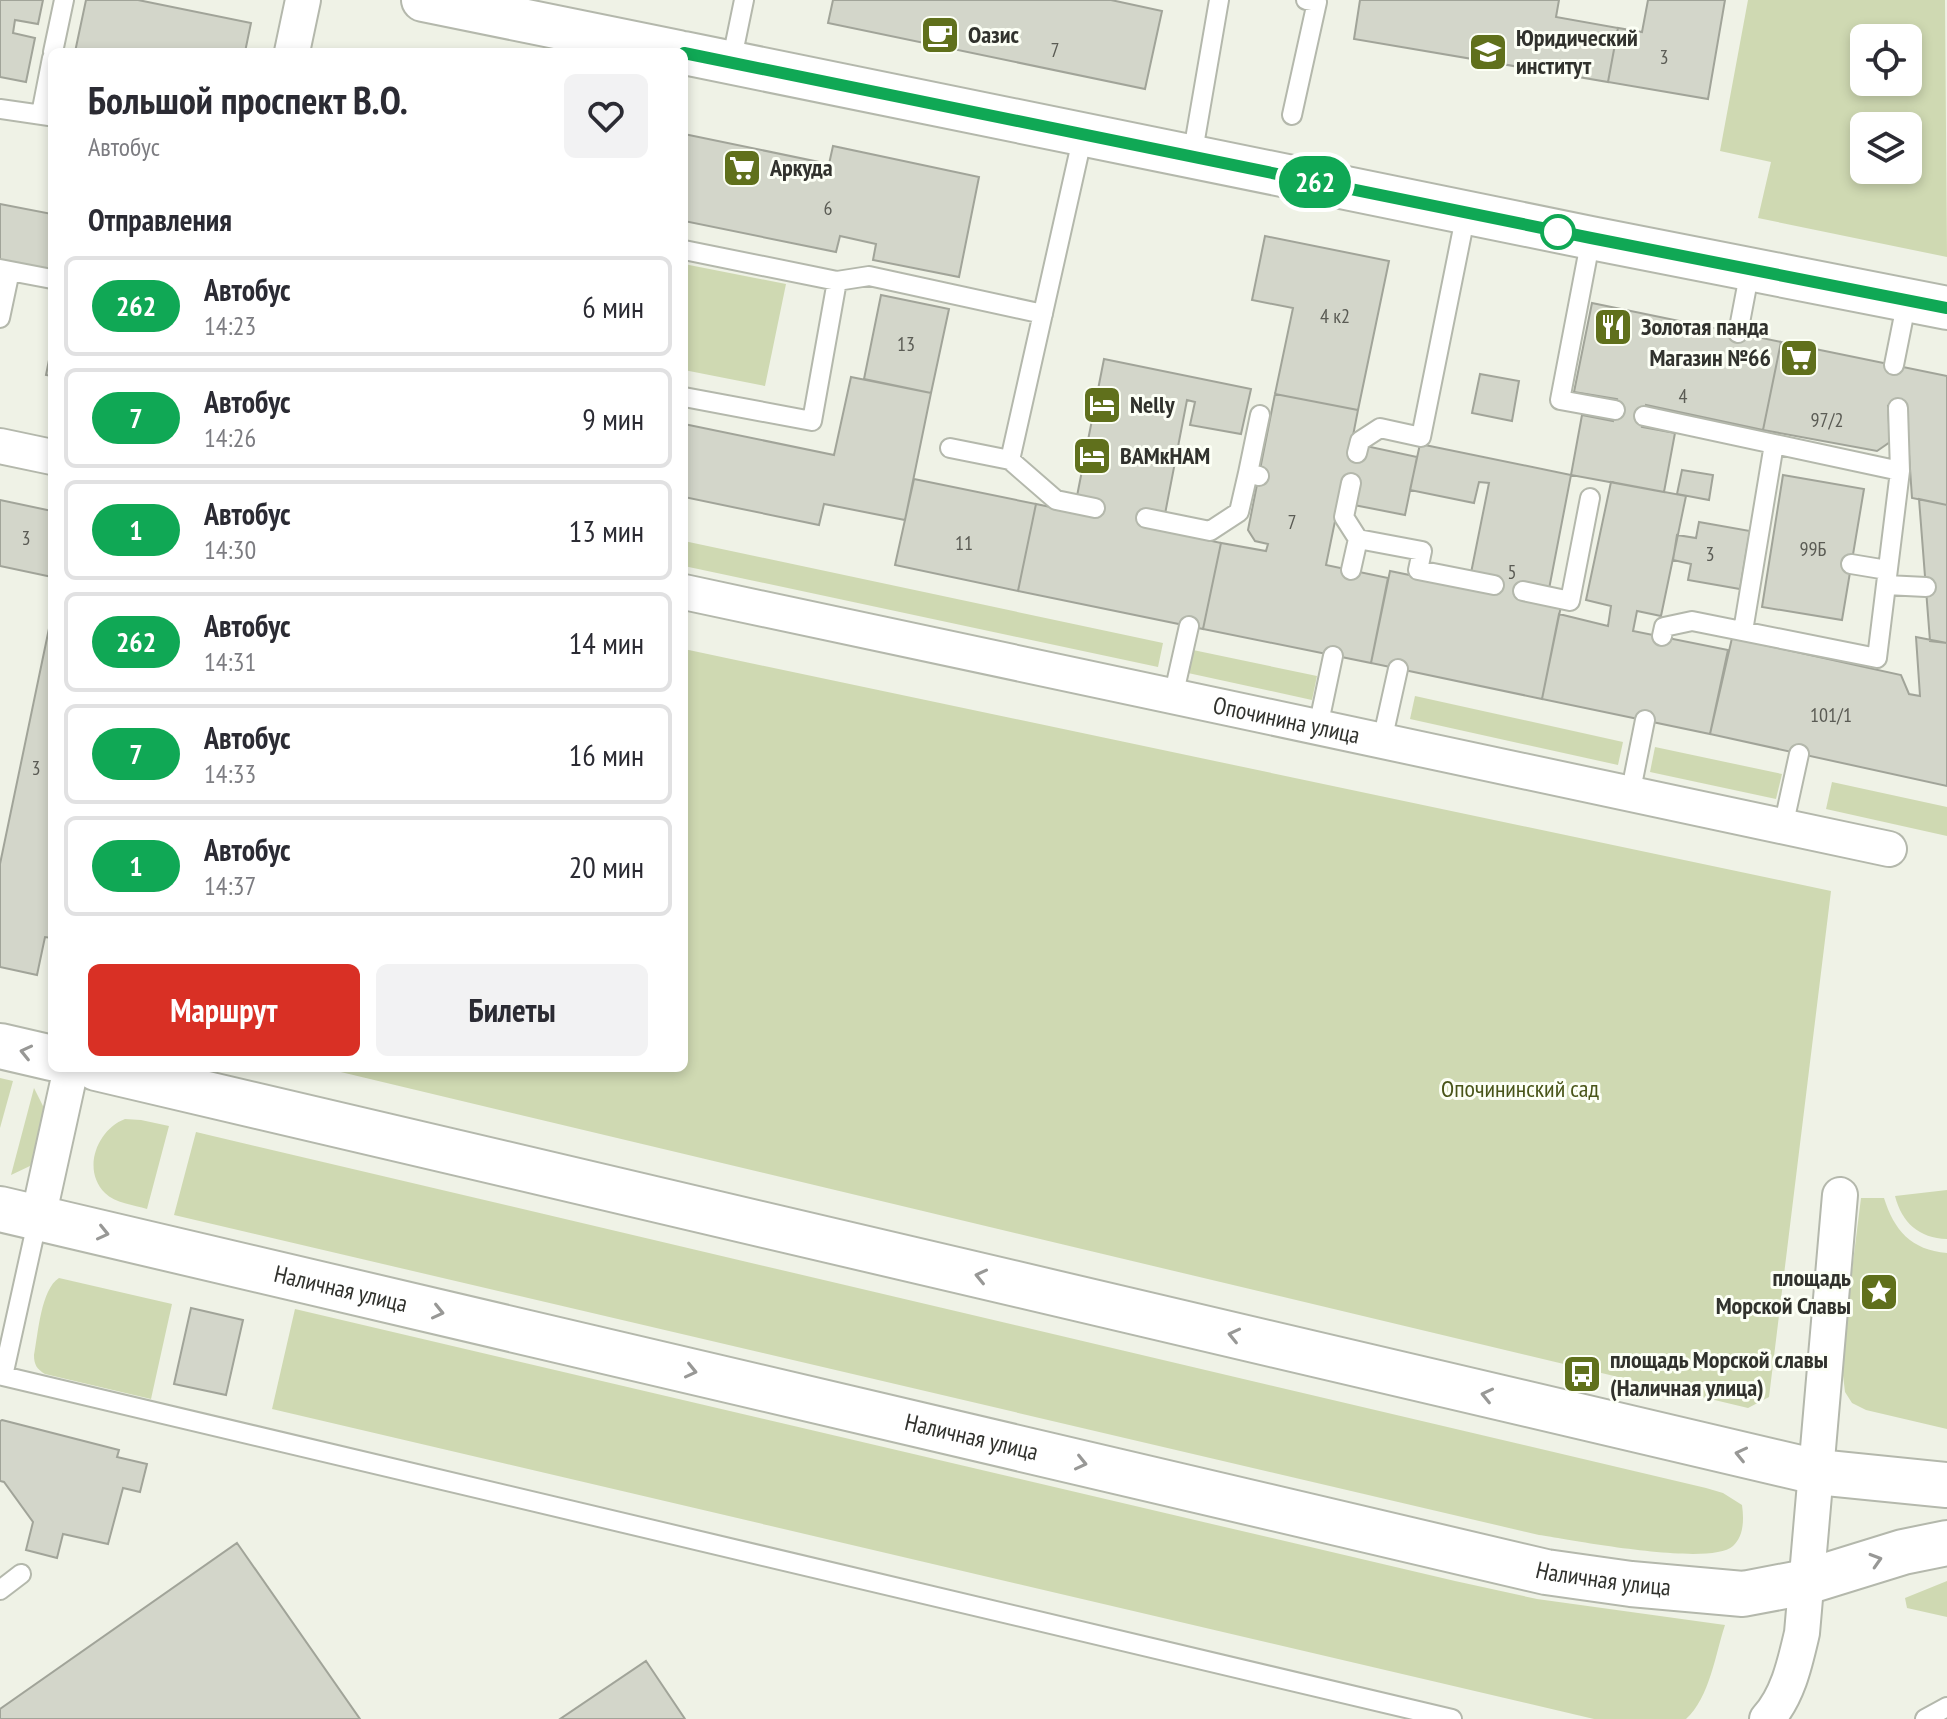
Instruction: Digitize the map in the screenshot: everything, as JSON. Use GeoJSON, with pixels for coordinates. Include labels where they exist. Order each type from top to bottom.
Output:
{"type":"FeatureCollection","features":[{"type":"Feature","properties":{"kind":"main road"},"geometry":{"type":"LineString","coordinates":[[0,1046],[48,1057]]}},
{"type":"Feature","properties":{"kind":"main road"},"geometry":{"type":"LineString","coordinates":[[113,1072],[1817,1472],[1947,1485]]}},
{"type":"Feature","properties":{"kind":"main road","name":"Наличная улица"},"geometry":{"type":"LineString","coordinates":[[19,1214],[1546,1572],[1631,1584],[1743,1594],[1806,1582],[1903,1552],[1947,1543]]}},
{"type":"Feature","properties":{"kind":"street"},"geometry":{"type":"LineString","coordinates":[[293,48],[303,0]]}},
{"type":"Feature","properties":{"kind":"street"},"geometry":{"type":"LineString","coordinates":[[423,0],[661,48]]}},
{"type":"Feature","properties":{"kind":"street"},"geometry":{"type":"LineString","coordinates":[[688,54],[1947,308]]}},
{"type":"Feature","properties":{"kind":"street"},"geometry":{"type":"LineString","coordinates":[[0,446],[48,456]]}},
{"type":"Feature","properties":{"kind":"street","name":"Опочинина улица"},"geometry":{"type":"LineString","coordinates":[[688,593],[1889,849]]}},
{"type":"Feature","properties":{"kind":"street"},"geometry":{"type":"LineString","coordinates":[[19,1214],[70,1072]]}},
{"type":"Feature","properties":{"kind":"street"},"geometry":{"type":"LineString","coordinates":[[1767,1719],[1779,1706],[1796,1661],[1802,1633],[1840,1195]]}},
{"type":"Feature","properties":{"kind":"lane"},"geometry":{"type":"LineString","coordinates":[[54,48],[64,0]]}},
{"type":"Feature","properties":{"kind":"lane"},"geometry":{"type":"LineString","coordinates":[[731,63],[744,0]]}},
{"type":"Feature","properties":{"kind":"lane"},"geometry":{"type":"LineString","coordinates":[[1192,157],[1219,0]]}},
{"type":"Feature","properties":{"kind":"lane"},"geometry":{"type":"LineString","coordinates":[[1292,115],[1317,2],[1306,0]]}},
{"type":"Feature","properties":{"kind":"lane"},"geometry":{"type":"LineString","coordinates":[[0,109],[46,116]]}},
{"type":"Feature","properties":{"kind":"lane"},"geometry":{"type":"LineString","coordinates":[[1010,460],[1083,135]]}},
{"type":"Feature","properties":{"kind":"lane"},"geometry":{"type":"LineString","coordinates":[[1357,453],[1360,441],[1380,428],[1421,437],[1466,213]]}},
{"type":"Feature","properties":{"kind":"lane"},"geometry":{"type":"LineString","coordinates":[[1591,238],[1560,400],[1615,410]]}},
{"type":"Feature","properties":{"kind":"lane"},"geometry":{"type":"LineString","coordinates":[[688,251],[837,281],[869,276],[1043,314]]}},
{"type":"Feature","properties":{"kind":"lane"},"geometry":{"type":"LineString","coordinates":[[0,318],[5,270],[48,278]]}},
{"type":"Feature","properties":{"kind":"lane"},"geometry":{"type":"LineString","coordinates":[[1738,333],[1750,270]]}},
{"type":"Feature","properties":{"kind":"lane"},"geometry":{"type":"LineString","coordinates":[[688,398],[812,421],[837,281]]}},
{"type":"Feature","properties":{"kind":"lane"},"geometry":{"type":"LineString","coordinates":[[1894,365],[1907,300]]}},
{"type":"Feature","properties":{"kind":"lane"},"geometry":{"type":"LineString","coordinates":[[1662,636],[1664,627],[1692,621],[1820,652],[1877,658],[1900,471],[1898,408]]}},
{"type":"Feature","properties":{"kind":"lane"},"geometry":{"type":"LineString","coordinates":[[1146,518],[1209,535],[1239,512],[1253,474],[1260,415]]}},
{"type":"Feature","properties":{"kind":"lane"},"geometry":{"type":"LineString","coordinates":[[1644,416],[1722,427],[1774,444],[1900,471]]}},
{"type":"Feature","properties":{"kind":"lane"},"geometry":{"type":"LineString","coordinates":[[1743,631],[1764,550],[1774,444]]}},
{"type":"Feature","properties":{"kind":"lane"},"geometry":{"type":"LineString","coordinates":[[950,448],[1010,460],[1056,500],[1095,508]]}},
{"type":"Feature","properties":{"kind":"lane"},"geometry":{"type":"LineString","coordinates":[[1351,483],[1344,517],[1358,539],[1351,570]]}},
{"type":"Feature","properties":{"kind":"lane"},"geometry":{"type":"LineString","coordinates":[[1523,591],[1570,601],[1590,498]]}},
{"type":"Feature","properties":{"kind":"lane"},"geometry":{"type":"LineString","coordinates":[[1358,539],[1422,551],[1417,573],[1494,585]]}},
{"type":"Feature","properties":{"kind":"lane"},"geometry":{"type":"LineString","coordinates":[[1851,564],[1926,587]]}},
{"type":"Feature","properties":{"kind":"lane"},"geometry":{"type":"LineString","coordinates":[[1173,697],[1189,626]]}},
{"type":"Feature","properties":{"kind":"lane"},"geometry":{"type":"LineString","coordinates":[[1318,727],[1333,656]]}},
{"type":"Feature","properties":{"kind":"lane"},"geometry":{"type":"LineString","coordinates":[[1382,741],[1398,669]]}},
{"type":"Feature","properties":{"kind":"lane"},"geometry":{"type":"LineString","coordinates":[[1630,795],[1645,720]]}},
{"type":"Feature","properties":{"kind":"lane"},"geometry":{"type":"LineString","coordinates":[[1783,827],[1799,754]]}},
{"type":"Feature","properties":{"kind":"lane"},"geometry":{"type":"LineString","coordinates":[[19,1214],[3,1376],[1452,1719]]}},
{"type":"Feature","properties":{"kind":"lane"},"geometry":{"type":"LineString","coordinates":[[0,1590],[21,1574]]}},
{"type":"Feature","properties":{"kind":"lane"},"geometry":{"type":"LineString","coordinates":[[1925,1719],[1947,1707]]}},
{"type":"Feature","properties":{"kind":"green space"},"geometry":{"type":"Polygon","coordinates":[[[1748,0],[1945,0],[1947,257],[1758,218],[1771,162],[1720,151],[1748,0]]]}},
{"type":"Feature","properties":{"kind":"green space"},"geometry":{"type":"Polygon","coordinates":[[[688,265],[786,284],[765,386],[688,371],[688,265]]]}},
{"type":"Feature","properties":{"kind":"green space"},"geometry":{"type":"Polygon","coordinates":[[[688,542],[1163,643],[1158,667],[688,567],[688,542]]]}},
{"type":"Feature","properties":{"kind":"green space","name":"Опочининский сад"},"geometry":{"type":"Polygon","coordinates":[[[688,650],[1831,891],[1769,1397],[1748,1408],[341,1072],[688,1072],[688,650]]]}},
{"type":"Feature","properties":{"kind":"green space"},"geometry":{"type":"Polygon","coordinates":[[[1193,650],[1317,676],[1312,700],[1188,673],[1193,650]]]}},
{"type":"Feature","properties":{"kind":"green space"},"geometry":{"type":"Polygon","coordinates":[[[1415,696],[1623,742],[1618,765],[1410,719],[1415,696]]]}},
{"type":"Feature","properties":{"kind":"green space"},"geometry":{"type":"Polygon","coordinates":[[[1655,747],[1782,774],[1776,799],[1650,772],[1655,747]]]}},
{"type":"Feature","properties":{"kind":"green space"},"geometry":{"type":"Polygon","coordinates":[[[1832,782],[1947,807],[1947,836],[1826,809],[1832,782]]]}},
{"type":"Feature","properties":{"kind":"green space"},"geometry":{"type":"Polygon","coordinates":[[[0,1078],[13,1081],[0,1128],[0,1078]]]}},
{"type":"Feature","properties":{"kind":"green space"},"geometry":{"type":"Polygon","coordinates":[[[34,1088],[44,1108],[45,1119],[36,1157],[30,1166],[11,1175],[34,1088]]]}},
{"type":"Feature","properties":{"kind":"green space"},"geometry":{"type":"Polygon","coordinates":[[[125,1119],[169,1126],[147,1209],[109,1196],[94,1173],[100,1140],[115,1124],[125,1119]]]}},
{"type":"Feature","properties":{"kind":"green space"},"geometry":{"type":"Polygon","coordinates":[[[196,1132],[1706,1488],[1723,1493],[1742,1505],[1741,1532],[1733,1546],[1719,1552],[1698,1554],[1640,1550],[1539,1535],[174,1215],[196,1132]]]}},
{"type":"Feature","properties":{"kind":"green space"},"geometry":{"type":"Polygon","coordinates":[[[1947,1190],[1947,1239],[1928,1236],[1913,1227],[1902,1214],[1895,1196],[1947,1190]]]}},
{"type":"Feature","properties":{"kind":"green space"},"geometry":{"type":"Polygon","coordinates":[[[1861,1198],[1884,1198],[1899,1229],[1914,1243],[1947,1253],[1947,1429],[1866,1410],[1852,1403],[1845,1392],[1841,1358],[1861,1198]]]}},
{"type":"Feature","properties":{"kind":"green space"},"geometry":{"type":"Polygon","coordinates":[[[59,1278],[172,1304],[151,1399],[45,1374],[38,1368],[34,1355],[41,1313],[48,1292],[59,1278]]]}},
{"type":"Feature","properties":{"kind":"green space"},"geometry":{"type":"Polygon","coordinates":[[[295,1309],[1455,1581],[1537,1599],[1725,1625],[1706,1688],[1686,1719],[1594,1719],[272,1409],[295,1309]]]}},
{"type":"Feature","properties":{"kind":"green space"},"geometry":{"type":"Polygon","coordinates":[[[1947,1581],[1947,1617],[1907,1608],[1905,1598],[1947,1581]]]}},
{"type":"Feature","properties":{"kind":"building"},"geometry":{"type":"Polygon","coordinates":[[[0,0],[43,0],[38,24],[15,20],[13,33],[35,38],[26,82],[0,77],[0,0]]]}},
{"type":"Feature","properties":{"kind":"building"},"geometry":{"type":"Polygon","coordinates":[[[86,0],[138,0],[251,23],[246,48],[76,48],[86,0]]]}},
{"type":"Feature","properties":{"kind":"building"},"geometry":{"type":"Polygon","coordinates":[[[833,0],[1111,0],[1162,11],[1145,89],[828,23],[833,0]]]}},
{"type":"Feature","properties":{"kind":"building"},"geometry":{"type":"Polygon","coordinates":[[[1360,0],[1559,0],[1556,17],[1618,28],[1608,82],[1354,39],[1360,0]]]}},
{"type":"Feature","properties":{"kind":"building"},"geometry":{"type":"Polygon","coordinates":[[[1648,0],[1725,0],[1708,99],[1608,82],[1618,28],[1642,32],[1648,0]]]}},
{"type":"Feature","properties":{"kind":"building"},"geometry":{"type":"Polygon","coordinates":[[[688,135],[829,164],[833,146],[979,177],[959,277],[873,260],[876,244],[840,236],[836,252],[688,222],[688,135]]]}},
{"type":"Feature","properties":{"kind":"building"},"geometry":{"type":"Polygon","coordinates":[[[0,204],[48,213],[48,271],[0,262],[0,204]]]}},
{"type":"Feature","properties":{"kind":"building"},"geometry":{"type":"Polygon","coordinates":[[[1265,236],[1389,261],[1358,410],[1275,394],[1293,308],[1252,300],[1265,236]]]}},
{"type":"Feature","properties":{"kind":"building"},"geometry":{"type":"Polygon","coordinates":[[[881,295],[949,309],[931,393],[864,379],[881,295]]]}},
{"type":"Feature","properties":{"kind":"building"},"geometry":{"type":"Polygon","coordinates":[[[1592,303],[1781,342],[1763,430],[1646,405],[1642,427],[1675,433],[1664,492],[1571,475],[1582,415],[1613,421],[1617,399],[1574,392],[1592,303]]]}},
{"type":"Feature","properties":{"kind":"building"},"geometry":{"type":"Polygon","coordinates":[[[1781,342],[1947,376],[1947,505],[1912,498],[1906,410],[1888,406],[1890,442],[1877,451],[1763,430],[1781,342]]]}},
{"type":"Feature","properties":{"kind":"building"},"geometry":{"type":"Polygon","coordinates":[[[1104,359],[1251,389],[1241,434],[1190,425],[1195,402],[1187,400],[1165,514],[1144,526],[1221,543],[1203,629],[1018,591],[1036,504],[1093,516],[1077,496],[1104,359]]]}},
{"type":"Feature","properties":{"kind":"building"},"geometry":{"type":"Polygon","coordinates":[[[1480,374],[1519,381],[1512,421],[1472,413],[1480,374]]]}},
{"type":"Feature","properties":{"kind":"building"},"geometry":{"type":"Polygon","coordinates":[[[851,377],[931,393],[905,520],[824,504],[819,525],[688,498],[688,425],[834,455],[851,377]]]}},
{"type":"Feature","properties":{"kind":"building"},"geometry":{"type":"Polygon","coordinates":[[[1275,394],[1358,410],[1350,451],[1366,446],[1417,457],[1405,515],[1354,505],[1341,492],[1326,565],[1388,578],[1371,663],[1203,629],[1221,543],[1266,551],[1268,544],[1255,541],[1248,530],[1275,394]]]}},
{"type":"Feature","properties":{"kind":"building"},"geometry":{"type":"Polygon","coordinates":[[[1420,444],[1571,475],[1549,589],[1561,606],[1542,699],[1371,663],[1390,571],[1492,592],[1471,573],[1489,483],[1479,482],[1474,503],[1410,490],[1420,444]]]}},
{"type":"Feature","properties":{"kind":"building"},"geometry":{"type":"Polygon","coordinates":[[[1682,470],[1713,475],[1709,500],[1677,494],[1682,470]]]}},
{"type":"Feature","properties":{"kind":"building"},"geometry":{"type":"Polygon","coordinates":[[[1783,475],[1864,489],[1842,620],[1762,607],[1783,475]]]}},
{"type":"Feature","properties":{"kind":"building"},"geometry":{"type":"Polygon","coordinates":[[[914,479],[1036,504],[1018,591],[895,565],[914,479]]]}},
{"type":"Feature","properties":{"kind":"building"},"geometry":{"type":"Polygon","coordinates":[[[1611,482],[1686,496],[1661,616],[1637,611],[1633,631],[1728,650],[1710,734],[1542,699],[1559,614],[1608,626],[1611,606],[1586,600],[1611,482]]]}},
{"type":"Feature","properties":{"kind":"building"},"geometry":{"type":"Polygon","coordinates":[[[1919,499],[1947,505],[1947,643],[1930,641],[1919,499]]]}},
{"type":"Feature","properties":{"kind":"building"},"geometry":{"type":"Polygon","coordinates":[[[0,500],[48,510],[48,576],[0,566],[0,500]]]}},
{"type":"Feature","properties":{"kind":"building"},"geometry":{"type":"Polygon","coordinates":[[[1699,522],[1750,531],[1740,589],[1688,580],[1691,564],[1673,560],[1677,535],[1696,538],[1699,522]]]}},
{"type":"Feature","properties":{"kind":"building"},"geometry":{"type":"Polygon","coordinates":[[[48,633],[48,937],[45,937],[37,975],[0,967],[0,864],[48,633]]]}},
{"type":"Feature","properties":{"kind":"building"},"geometry":{"type":"Polygon","coordinates":[[[1916,637],[1947,643],[1947,786],[1710,734],[1732,638],[1901,675],[1909,694],[1920,696],[1916,637]]]}},
{"type":"Feature","properties":{"kind":"building"},"geometry":{"type":"Polygon","coordinates":[[[191,1308],[243,1320],[226,1395],[174,1384],[191,1308]]]}},
{"type":"Feature","properties":{"kind":"building"},"geometry":{"type":"Polygon","coordinates":[[[2,1420],[119,1450],[117,1457],[147,1464],[140,1492],[123,1488],[108,1544],[63,1534],[57,1558],[26,1550],[33,1522],[4,1482],[0,1481],[2,1420]]]}},
{"type":"Feature","properties":{"kind":"building"},"geometry":{"type":"Polygon","coordinates":[[[237,1543],[360,1719],[0,1719],[0,1709],[237,1543]]]}},
{"type":"Feature","properties":{"kind":"building"},"geometry":{"type":"Polygon","coordinates":[[[646,1661],[685,1719],[560,1719],[646,1661]]]}},
{"type":"Feature","properties":{"kind":"bus line","name":"262"},"geometry":{"type":"LineString","coordinates":[[688,54],[1947,308]]}},
{"type":"Feature","properties":{"kind":"place","name":"Оазис"},"geometry":{"type":"Point","coordinates":[940,35]}},
{"type":"Feature","properties":{"kind":"place","name":"Юридический институт"},"geometry":{"type":"Point","coordinates":[1488,52]}},
{"type":"Feature","properties":{"kind":"place","name":"Аркуда"},"geometry":{"type":"Point","coordinates":[742,168]}},
{"type":"Feature","properties":{"kind":"place","name":"Золотая панда"},"geometry":{"type":"Point","coordinates":[1613,327]}},
{"type":"Feature","properties":{"kind":"place","name":"Магазин №66"},"geometry":{"type":"Point","coordinates":[1799,358]}},
{"type":"Feature","properties":{"kind":"place","name":"Nelly"},"geometry":{"type":"Point","coordinates":[1102,405]}},
{"type":"Feature","properties":{"kind":"place","name":"ВАМкНАМ"},"geometry":{"type":"Point","coordinates":[1092,456]}},
{"type":"Feature","properties":{"kind":"place","name":"площадь Морской Славы"},"geometry":{"type":"Point","coordinates":[1879,1292]}},
{"type":"Feature","properties":{"kind":"place","name":"площадь Морской славы (Наличная улица)"},"geometry":{"type":"Point","coordinates":[1582,1374]}}]}
